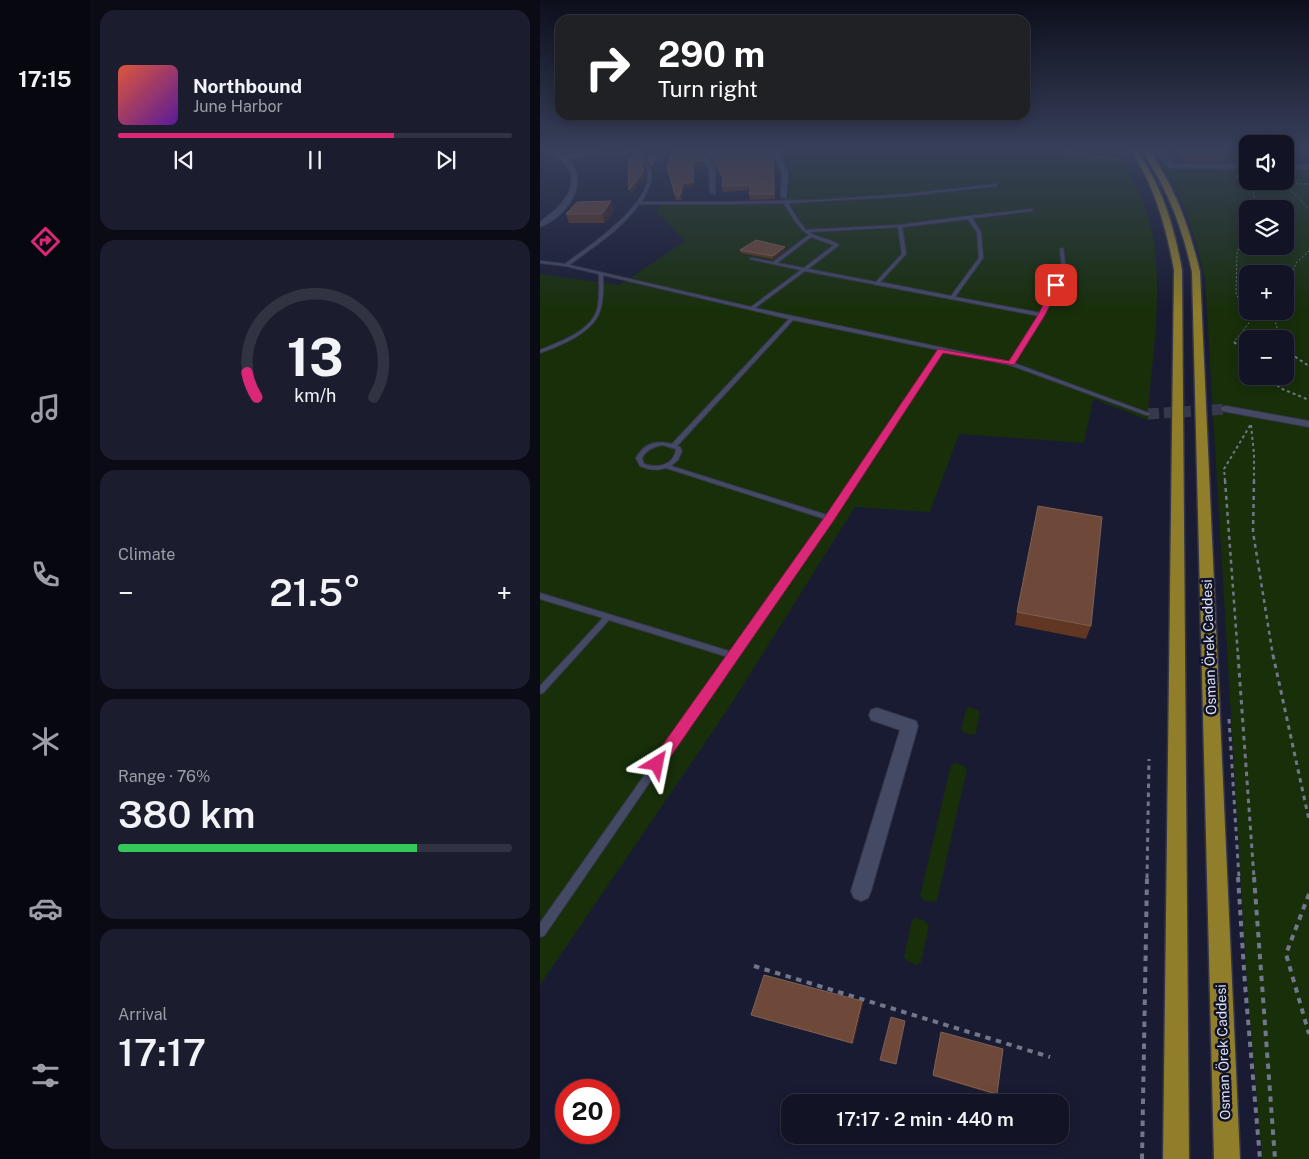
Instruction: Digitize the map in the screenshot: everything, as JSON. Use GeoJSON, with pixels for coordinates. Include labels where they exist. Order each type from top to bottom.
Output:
{"type":"FeatureCollection","features":[{"type":"Feature","properties":{"kind":"main road","name":"Osman Örek Caddesi"},"geometry":{"type":"LineString","coordinates":[[1163,202],[1170,226],[1178,270],[1176,1159]]}},
{"type":"Feature","properties":{"kind":"main road","name":"Osman Örek Caddesi"},"geometry":{"type":"LineString","coordinates":[[1176,202],[1181,212],[1196,272],[1226,1159]]}},
{"type":"Feature","properties":{"kind":"street"},"geometry":{"type":"LineString","coordinates":[[540,225],[566,202]]}},
{"type":"Feature","properties":{"kind":"street"},"geometry":{"type":"LineString","coordinates":[[1226,408],[1309,424]]}},
{"type":"Feature","properties":{"kind":"street"},"geometry":{"type":"LineString","coordinates":[[861,891],[910,726],[877,715]]}},
{"type":"Feature","properties":{"kind":"lane"},"geometry":{"type":"LineString","coordinates":[[566,265],[623,222],[639,202]]}},
{"type":"Feature","properties":{"kind":"lane"},"geometry":{"type":"LineString","coordinates":[[751,309],[837,245],[811,235],[805,230],[786,202]]}},
{"type":"Feature","properties":{"kind":"lane"},"geometry":{"type":"LineString","coordinates":[[805,230],[900,226],[1032,210]]}},
{"type":"Feature","properties":{"kind":"lane"},"geometry":{"type":"LineString","coordinates":[[952,298],[981,258],[979,232],[969,217]]}},
{"type":"Feature","properties":{"kind":"lane"},"geometry":{"type":"LineString","coordinates":[[876,284],[904,254],[900,226]]}},
{"type":"Feature","properties":{"kind":"lane"},"geometry":{"type":"LineString","coordinates":[[774,263],[811,235]]}},
{"type":"Feature","properties":{"kind":"lane"},"geometry":{"type":"LineString","coordinates":[[1011,364],[1042,315],[1064,270],[1062,249]]}},
{"type":"Feature","properties":{"kind":"lane"},"geometry":{"type":"LineString","coordinates":[[752,259],[1042,315]]}},
{"type":"Feature","properties":{"kind":"lane"},"geometry":{"type":"LineString","coordinates":[[540,262],[566,265],[751,309],[1011,364],[1148,414]]}},
{"type":"Feature","properties":{"kind":"lane"},"geometry":{"type":"LineString","coordinates":[[540,352],[565,342],[594,320],[598,311],[602,274]]}},
{"type":"Feature","properties":{"kind":"lane"},"geometry":{"type":"LineString","coordinates":[[674,445],[792,318]]}},
{"type":"Feature","properties":{"kind":"lane"},"geometry":{"type":"LineString","coordinates":[[540,932],[732,655],[830,518],[941,350]]}},
{"type":"Feature","properties":{"kind":"lane"},"geometry":{"type":"LineString","coordinates":[[666,466],[679,455],[678,448],[674,445],[662,443],[650,447],[640,454],[639,458],[642,465],[647,467],[666,466],[830,518]]}},
{"type":"Feature","properties":{"kind":"lane"},"geometry":{"type":"LineString","coordinates":[[540,596],[732,655]]}},
{"type":"Feature","properties":{"kind":"lane"},"geometry":{"type":"LineString","coordinates":[[540,691],[607,618]]}},
{"type":"Feature","properties":{"kind":"path"},"geometry":{"type":"LineString","coordinates":[[1239,248],[1237,252],[1236,294],[1252,319],[1243,330]]}},
{"type":"Feature","properties":{"kind":"path"},"geometry":{"type":"LineString","coordinates":[[1294,268],[1296,263],[1309,251]]}},
{"type":"Feature","properties":{"kind":"path"},"geometry":{"type":"LineString","coordinates":[[1239,336],[1234,342],[1239,347]]}},
{"type":"Feature","properties":{"kind":"path"},"geometry":{"type":"LineString","coordinates":[[1294,356],[1309,366]]}},
{"type":"Feature","properties":{"kind":"path"},"geometry":{"type":"LineString","coordinates":[[1277,385],[1309,400]]}},
{"type":"Feature","properties":{"kind":"path"},"geometry":{"type":"LineString","coordinates":[[1265,416],[1251,424],[1224,470],[1275,1159]]}},
{"type":"Feature","properties":{"kind":"path"},"geometry":{"type":"LineString","coordinates":[[1251,424],[1254,454],[1253,532],[1272,651],[1309,820]]}},
{"type":"Feature","properties":{"kind":"path"},"geometry":{"type":"LineString","coordinates":[[1229,717],[1244,985],[1260,1159]]}},
{"type":"Feature","properties":{"kind":"path"},"geometry":{"type":"LineString","coordinates":[[1142,1159],[1149,759]]}},
{"type":"Feature","properties":{"kind":"path"},"geometry":{"type":"LineString","coordinates":[[1309,894],[1286,954],[1309,1034]]}},
{"type":"Feature","properties":{"kind":"path"},"geometry":{"type":"LineString","coordinates":[[754,966],[1050,1057]]}},
{"type":"Feature","properties":{"kind":"green space"},"geometry":{"type":"Polygon","coordinates":[[[663,202],[1142,202],[1154,246],[1157,273],[1156,330],[1148,414],[1150,421],[1093,399],[1084,443],[959,434],[930,512],[855,507],[728,709],[540,985],[540,274],[620,285],[685,241],[656,211],[663,202]]]}},
{"type":"Feature","properties":{"kind":"green space"},"geometry":{"type":"Polygon","coordinates":[[[1183,202],[1239,202],[1239,255],[1294,255],[1294,202],[1309,202],[1309,1159],[1262,1159],[1247,985],[1205,278],[1190,221],[1183,202]]]}},
{"type":"Feature","properties":{"kind":"green space"},"geometry":{"type":"Polygon","coordinates":[[[970,707],[980,712],[976,733],[972,734],[961,730],[966,709],[970,707]]]}},
{"type":"Feature","properties":{"kind":"green space"},"geometry":{"type":"Polygon","coordinates":[[[955,763],[967,769],[937,900],[933,902],[923,900],[920,896],[951,765],[955,763]]]}},
{"type":"Feature","properties":{"kind":"green space"},"geometry":{"type":"Polygon","coordinates":[[[916,918],[924,920],[929,926],[921,962],[917,965],[907,961],[904,957],[912,920],[916,918]]]}},
{"type":"Feature","properties":{"kind":"building"},"geometry":{"type":"Polygon","coordinates":[[[577,202],[610,202],[602,214],[566,214],[577,202]]]}},
{"type":"Feature","properties":{"kind":"building"},"geometry":{"type":"Polygon","coordinates":[[[756,240],[785,247],[773,256],[740,250],[756,240]]]}},
{"type":"Feature","properties":{"kind":"building"},"geometry":{"type":"Polygon","coordinates":[[[1038,506],[1102,517],[1091,626],[1017,612],[1038,506]]]}},
{"type":"Feature","properties":{"kind":"building"},"geometry":{"type":"Polygon","coordinates":[[[764,975],[862,1001],[852,1043],[751,1015],[764,975]]]}},
{"type":"Feature","properties":{"kind":"building"},"geometry":{"type":"Polygon","coordinates":[[[891,1017],[905,1021],[896,1064],[880,1060],[891,1017]]]}},
{"type":"Feature","properties":{"kind":"building"},"geometry":{"type":"Polygon","coordinates":[[[941,1032],[1003,1049],[997,1094],[933,1075],[941,1032]]]}},
{"type":"Feature","properties":{"kind":"tunnel"},"geometry":{"type":"LineString","coordinates":[[1148,414],[1226,409]]}},
{"type":"Feature","properties":{"kind":"route"},"geometry":{"type":"LineString","coordinates":[[657,764],[830,518],[941,350],[1011,364],[1042,315],[1056,285]]}}]}
